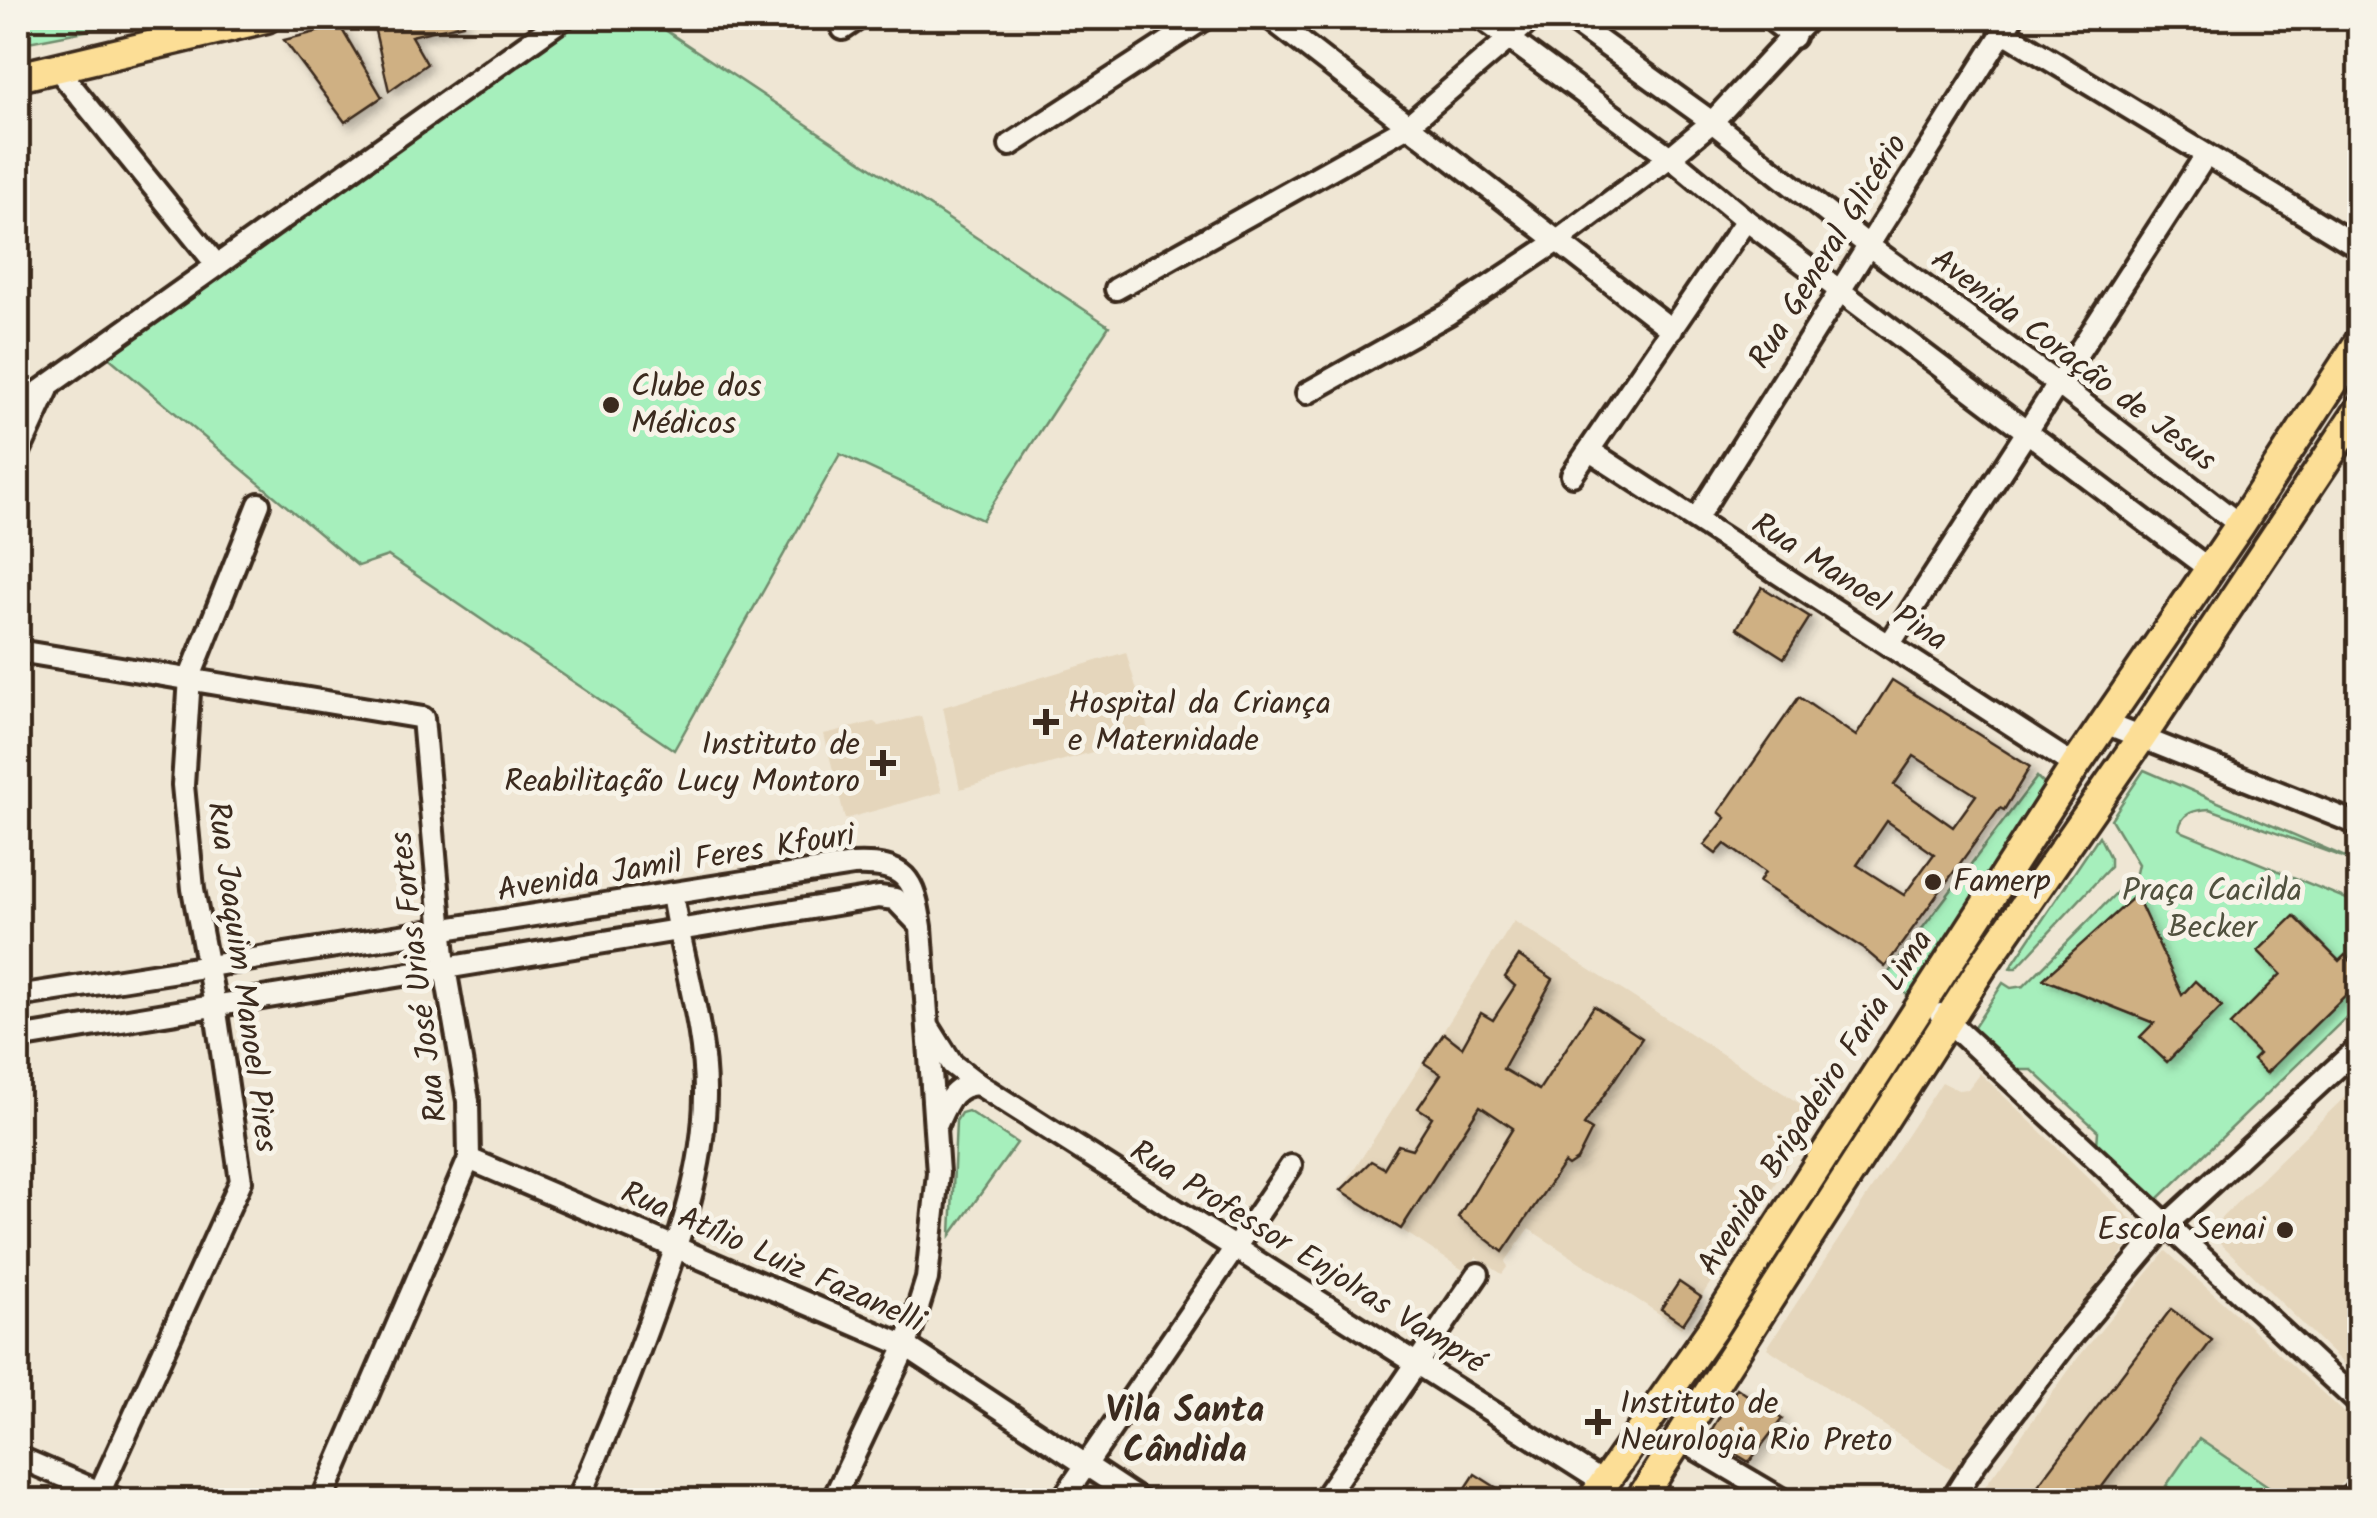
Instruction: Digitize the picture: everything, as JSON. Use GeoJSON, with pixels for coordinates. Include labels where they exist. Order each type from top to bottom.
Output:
{"type":"FeatureCollection","features":[{"type":"Feature","properties":{"kind":"main road"},"geometry":{"type":"LineString","coordinates":[[18,77],[266,18]]}},
{"type":"Feature","properties":{"kind":"main road","name":"Avenida Brigadeiro Faria Lima"},"geometry":{"type":"LineString","coordinates":[[1598,1492],[1713,1328],[2074,766],[2240,525],[2351,376],[2360,341]]}},
{"type":"Feature","properties":{"kind":"main road","name":"Avenida Brigadeiro Faria Lima"},"geometry":{"type":"LineString","coordinates":[[1640,1500],[1949,1020],[2360,409]]}},
{"type":"Feature","properties":{"kind":"main road"},"geometry":{"type":"LineString","coordinates":[[1598,1492],[1632,1500]]}},
{"type":"Feature","properties":{"kind":"street"},"geometry":{"type":"LineString","coordinates":[[18,408],[564,18]]}},
{"type":"Feature","properties":{"kind":"street"},"geometry":{"type":"LineString","coordinates":[[1010,145],[1205,18]]}},
{"type":"Feature","properties":{"kind":"street"},"geometry":{"type":"LineString","coordinates":[[1270,18],[1672,330]]}},
{"type":"Feature","properties":{"kind":"street"},"geometry":{"type":"LineString","coordinates":[[1480,18],[1670,157],[1746,220],[2209,569]]}},
{"type":"Feature","properties":{"kind":"street"},"geometry":{"type":"LineString","coordinates":[[1116,288],[1406,127],[1533,18]]}},
{"type":"Feature","properties":{"kind":"street","name":"Avenida Coração de Jesus"},"geometry":{"type":"LineString","coordinates":[[1568,18],[1712,122],[1868,246],[2058,384],[2240,525]]}},
{"type":"Feature","properties":{"kind":"street"},"geometry":{"type":"LineString","coordinates":[[1769,18],[1794,37]]}},
{"type":"Feature","properties":{"kind":"street"},"geometry":{"type":"LineString","coordinates":[[1306,393],[1448,314],[1556,242],[1712,122],[1810,18]]}},
{"type":"Feature","properties":{"kind":"street"},"geometry":{"type":"LineString","coordinates":[[2008,24],[2206,155],[2360,248]]}},
{"type":"Feature","properties":{"kind":"street","name":"Rua General Glicério"},"geometry":{"type":"LineString","coordinates":[[1696,520],[2008,24]]}},
{"type":"Feature","properties":{"kind":"street"},"geometry":{"type":"LineString","coordinates":[[56,68],[216,264]]}},
{"type":"Feature","properties":{"kind":"street"},"geometry":{"type":"LineString","coordinates":[[1889,645],[2206,155]]}},
{"type":"Feature","properties":{"kind":"street"},"geometry":{"type":"LineString","coordinates":[[1572,474],[1746,220]]}},
{"type":"Feature","properties":{"kind":"street"},"geometry":{"type":"LineString","coordinates":[[18,454],[52,383]]}},
{"type":"Feature","properties":{"kind":"street","name":"Rua Manoel Pina"},"geometry":{"type":"LineString","coordinates":[[1590,451],[2074,766]]}},
{"type":"Feature","properties":{"kind":"street","name":"Rua Joaquim Manoel Pires"},"geometry":{"type":"LineString","coordinates":[[104,1498],[241,1181],[193,889],[184,784],[190,677],[259,504]]}},
{"type":"Feature","properties":{"kind":"street"},"geometry":{"type":"LineString","coordinates":[[18,651],[190,677]]}},
{"type":"Feature","properties":{"kind":"street","name":"Rua José Urias Fortes"},"geometry":{"type":"LineString","coordinates":[[190,677],[423,718],[445,968],[468,1100],[469,1160],[322,1500]]}},
{"type":"Feature","properties":{"kind":"street"},"geometry":{"type":"LineString","coordinates":[[2105,723],[2360,825]]}},
{"type":"Feature","properties":{"kind":"street","name":"Avenida Jamil Feres Kfouri"},"geometry":{"type":"LineString","coordinates":[[18,996],[854,865],[875,864],[899,870],[916,894],[921,927]]}},
{"type":"Feature","properties":{"kind":"street"},"geometry":{"type":"LineString","coordinates":[[578,1500],[622,1397],[677,1246],[702,1151],[705,1092],[700,1039],[672,894]]}},
{"type":"Feature","properties":{"kind":"street","name":"Avenida Jamil Feres Kfouri"},"geometry":{"type":"LineString","coordinates":[[18,1038],[878,897],[895,899],[921,927]]}},
{"type":"Feature","properties":{"kind":"street"},"geometry":{"type":"LineString","coordinates":[[832,1500],[906,1346],[926,1279],[938,1173],[921,927]]}},
{"type":"Feature","properties":{"kind":"street"},"geometry":{"type":"LineString","coordinates":[[1923,1002],[1949,1020],[2360,1404]]}},
{"type":"Feature","properties":{"kind":"street","name":"Rua Professor Enjolras Vampré"},"geometry":{"type":"LineString","coordinates":[[929,1028],[952,1064],[978,1084],[1416,1363],[1598,1492]]}},
{"type":"Feature","properties":{"kind":"street"},"geometry":{"type":"LineString","coordinates":[[1952,1500],[2063,1347],[2167,1224],[2360,1046]]}},
{"type":"Feature","properties":{"kind":"street"},"geometry":{"type":"LineString","coordinates":[[936,1128],[950,1095],[964,1085],[978,1084]]}},
{"type":"Feature","properties":{"kind":"street","name":"Rua Atílio Luiz Fazanelli"},"geometry":{"type":"LineString","coordinates":[[469,1160],[906,1346],[1139,1500]]}},
{"type":"Feature","properties":{"kind":"street"},"geometry":{"type":"LineString","coordinates":[[1062,1500],[1291,1166]]}},
{"type":"Feature","properties":{"kind":"street"},"geometry":{"type":"LineString","coordinates":[[1324,1500],[1478,1274]]}},
{"type":"Feature","properties":{"kind":"street"},"geometry":{"type":"LineString","coordinates":[[1682,1440],[1783,1500]]}},
{"type":"Feature","properties":{"kind":"street"},"geometry":{"type":"LineString","coordinates":[[18,1457],[104,1498]]}},
{"type":"Feature","properties":{"kind":"street"},"geometry":{"type":"LineString","coordinates":[[2348,1500],[2360,1487]]}},
{"type":"Feature","properties":{"kind":"shaded area","name":"Hospital da Criança e Maternidade"},"geometry":{"type":"Polygon","coordinates":[[[1126,652],[1150,736],[960,789],[943,707],[1126,652]]]}},
{"type":"Feature","properties":{"kind":"shaded area","name":"Instituto de Reabilitação Lucy Montoro"},"geometry":{"type":"Polygon","coordinates":[[[921,716],[942,792],[845,819],[824,734],[921,716]]]}},
{"type":"Feature","properties":{"kind":"shaded area"},"geometry":{"type":"Polygon","coordinates":[[[1514,921],[1819,1116],[1681,1328],[1529,1229],[1505,1262],[1508,1266],[1502,1274],[1476,1257],[1466,1272],[1341,1190],[1514,921]]]}},
{"type":"Feature","properties":{"kind":"shaded area"},"geometry":{"type":"Polygon","coordinates":[[[1980,1073],[2132,1220],[2137,1233],[1956,1473],[1767,1348],[1942,1082],[1958,1090],[1968,1089],[1980,1073]]]}},
{"type":"Feature","properties":{"kind":"shaded area","name":"Escola Senai"},"geometry":{"type":"Polygon","coordinates":[[[2359,1083],[2359,1379],[2213,1236],[2211,1228],[2359,1083]]]}},
{"type":"Feature","properties":{"kind":"shaded area"},"geometry":{"type":"Polygon","coordinates":[[[2166,1251],[2359,1426],[2359,1464],[2327,1500],[2262,1500],[2270,1488],[2167,1485],[2188,1500],[2154,1500],[2141,1492],[2135,1500],[2092,1500],[2212,1340],[2171,1310],[2027,1500],[1975,1500],[2077,1359],[2166,1251]]]}},
{"type":"Feature","properties":{"kind":"green space"},"geometry":{"type":"Polygon","coordinates":[[[18,18],[152,18],[18,44],[18,18]]]}},
{"type":"Feature","properties":{"kind":"green space","name":"Clube dos Médicos"},"geometry":{"type":"Polygon","coordinates":[[[583,18],[647,18],[1109,326],[982,520],[840,454],[674,750],[388,556],[358,566],[106,355],[583,18]]]}},
{"type":"Feature","properties":{"kind":"green space","name":"Praça Cacilda Becker"},"geometry":{"type":"Polygon","coordinates":[[[2144,770],[2359,863],[2210,809],[2194,811],[2183,819],[2179,829],[2183,832],[2359,904],[2359,970],[2339,961],[2295,916],[2259,951],[2287,980],[2278,977],[2258,997],[2274,1013],[2259,1054],[2253,1060],[2267,1073],[2359,981],[2359,1005],[2155,1202],[2097,1145],[2098,1131],[2032,1070],[2016,1070],[1973,1029],[2003,983],[2011,988],[2024,986],[2136,873],[2138,864],[2111,819],[2144,770]],[[2136,896],[2044,979],[2154,1023],[2141,1037],[2167,1062],[2221,1006],[2195,981],[2182,995],[2136,896]]]}},
{"type":"Feature","properties":{"kind":"green space"},"geometry":{"type":"Polygon","coordinates":[[[2037,777],[2051,791],[1913,1001],[1887,975],[2037,777]]]}},
{"type":"Feature","properties":{"kind":"green space"},"geometry":{"type":"Polygon","coordinates":[[[2099,836],[2110,858],[2110,867],[2016,968],[2010,968],[2099,836]]]}},
{"type":"Feature","properties":{"kind":"green space"},"geometry":{"type":"Polygon","coordinates":[[[968,1111],[1017,1143],[951,1235],[956,1121],[968,1111]]]}},
{"type":"Feature","properties":{"kind":"green space"},"geometry":{"type":"Polygon","coordinates":[[[2199,1439],[2271,1488],[2262,1500],[2188,1500],[2166,1486],[2199,1439]]]}},
{"type":"Feature","properties":{"kind":"building"},"geometry":{"type":"Polygon","coordinates":[[[372,18],[463,18],[463,24],[411,36],[427,64],[389,91],[372,18]]]}},
{"type":"Feature","properties":{"kind":"building"},"geometry":{"type":"Polygon","coordinates":[[[340,26],[382,97],[345,122],[284,40],[340,26]]]}},
{"type":"Feature","properties":{"kind":"building"},"geometry":{"type":"Polygon","coordinates":[[[1762,587],[1810,617],[1784,658],[1737,628],[1762,587]]]}},
{"type":"Feature","properties":{"kind":"building"},"geometry":{"type":"Polygon","coordinates":[[[1892,680],[2030,767],[2004,810],[2000,808],[1885,967],[1864,949],[1759,882],[1765,872],[1725,844],[1716,854],[1704,845],[1726,818],[1719,812],[1799,697],[1856,736],[1892,680]],[[1914,756],[1894,785],[1953,827],[1976,795],[1914,756]],[[1887,821],[1857,865],[1904,895],[1934,854],[1887,821]]]}},
{"type":"Feature","properties":{"kind":"building"},"geometry":{"type":"Polygon","coordinates":[[[2136,895],[2182,995],[2195,981],[2222,1006],[2167,1062],[2140,1037],[2154,1023],[2043,979],[2136,895]]]}},
{"type":"Feature","properties":{"kind":"building"},"geometry":{"type":"Polygon","coordinates":[[[2294,916],[2339,961],[2345,955],[2360,970],[2360,981],[2266,1073],[2253,1060],[2259,1054],[2230,1025],[2281,974],[2258,951],[2294,916]]]}},
{"type":"Feature","properties":{"kind":"building"},"geometry":{"type":"Polygon","coordinates":[[[1519,956],[1553,979],[1503,1069],[1539,1090],[1594,1006],[1642,1038],[1584,1125],[1592,1130],[1577,1160],[1568,1166],[1564,1163],[1503,1252],[1458,1217],[1513,1128],[1480,1106],[1401,1229],[1341,1190],[1371,1161],[1384,1168],[1398,1145],[1412,1149],[1432,1117],[1418,1108],[1441,1074],[1424,1063],[1444,1033],[1462,1047],[1481,1013],[1493,1020],[1515,986],[1505,977],[1519,956]]]}},
{"type":"Feature","properties":{"kind":"building"},"geometry":{"type":"Polygon","coordinates":[[[1679,1282],[1701,1297],[1683,1324],[1661,1309],[1679,1282]]]}},
{"type":"Feature","properties":{"kind":"building"},"geometry":{"type":"Polygon","coordinates":[[[2171,1309],[2212,1340],[2092,1500],[2027,1500],[2171,1309]]]}},
{"type":"Feature","properties":{"kind":"building"},"geometry":{"type":"Polygon","coordinates":[[[1737,1388],[1782,1419],[1749,1462],[1707,1437],[1737,1388]]]}},
{"type":"Feature","properties":{"kind":"building"},"geometry":{"type":"Polygon","coordinates":[[[1475,1474],[1516,1500],[1458,1500],[1475,1474]]]}},
{"type":"Feature","properties":{"kind":"place","name":"Clube dos Médicos"},"geometry":{"type":"Point","coordinates":[611,405]}},
{"type":"Feature","properties":{"kind":"place","name":"Hospital da Criança e Maternidade"},"geometry":{"type":"Point","coordinates":[1046,722]}},
{"type":"Feature","properties":{"kind":"place","name":"Instituto de Reabilitação Lucy Montoro"},"geometry":{"type":"Point","coordinates":[883,763]}},
{"type":"Feature","properties":{"kind":"place","name":"Famerp"},"geometry":{"type":"Point","coordinates":[1933,882]}},
{"type":"Feature","properties":{"kind":"place","name":"Escola Senai"},"geometry":{"type":"Point","coordinates":[2285,1230]}},
{"type":"Feature","properties":{"kind":"place","name":"Instituto de Neurologia Rio Preto"},"geometry":{"type":"Point","coordinates":[1598,1422]}},
{"type":"Feature","properties":{"kind":"district","name":"Vila Santa Cândida"},"geometry":{"type":"Point","coordinates":[1185,1432]}}]}
